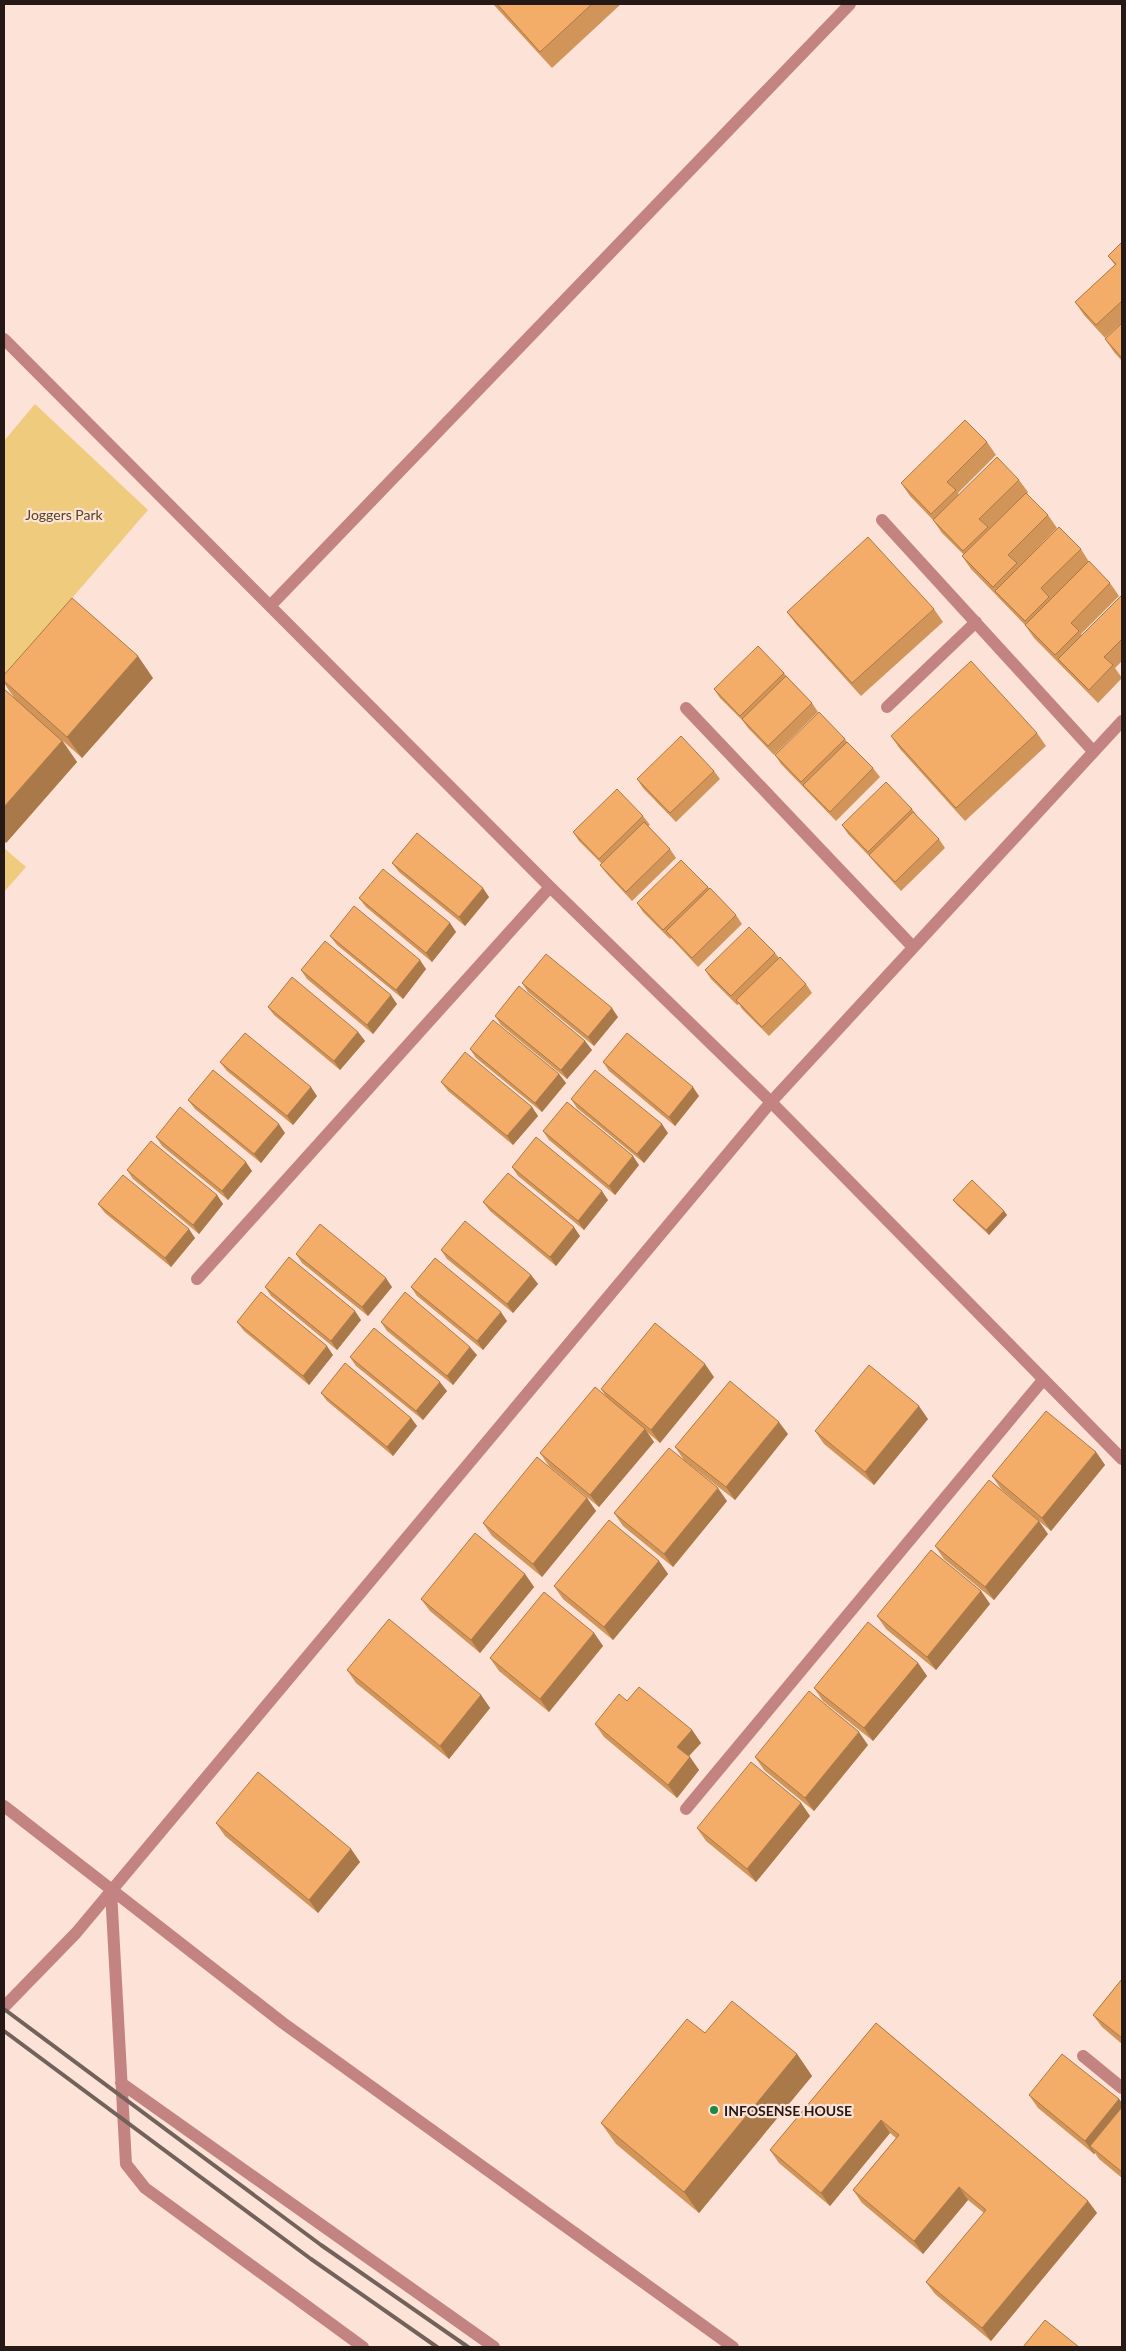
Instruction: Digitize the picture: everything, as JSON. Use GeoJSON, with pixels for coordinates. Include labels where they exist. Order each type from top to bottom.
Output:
{"type":"FeatureCollection","features":[{"type":"Feature","properties":{"kind":"street"},"geometry":{"type":"LineString","coordinates":[[271,605],[850,4]]}},
{"type":"Feature","properties":{"kind":"street"},"geometry":{"type":"LineString","coordinates":[[4,339],[550,887],[770,1102],[1122,1459]]}},
{"type":"Feature","properties":{"kind":"street"},"geometry":{"type":"LineString","coordinates":[[882,520],[1093,751]]}},
{"type":"Feature","properties":{"kind":"street"},"geometry":{"type":"LineString","coordinates":[[887,707],[976,622]]}},
{"type":"Feature","properties":{"kind":"street"},"geometry":{"type":"LineString","coordinates":[[686,708],[912,946]]}},
{"type":"Feature","properties":{"kind":"street"},"geometry":{"type":"LineString","coordinates":[[4,2007],[76,1932],[111,1891],[770,1102],[912,946],[1122,721]]}},
{"type":"Feature","properties":{"kind":"street"},"geometry":{"type":"LineString","coordinates":[[197,1279],[550,887]]}},
{"type":"Feature","properties":{"kind":"street"},"geometry":{"type":"LineString","coordinates":[[686,1809],[1043,1380]]}},
{"type":"Feature","properties":{"kind":"street"},"geometry":{"type":"LineString","coordinates":[[4,1806],[291,2029],[733,2347]]}},
{"type":"Feature","properties":{"kind":"street"},"geometry":{"type":"LineString","coordinates":[[111,1891],[126,2164],[145,2188],[363,2347]]}},
{"type":"Feature","properties":{"kind":"street"},"geometry":{"type":"LineString","coordinates":[[1083,2056],[1122,2088]]}},
{"type":"Feature","properties":{"kind":"street"},"geometry":{"type":"LineString","coordinates":[[121,2083],[494,2347]]}},
{"type":"Feature","properties":{"kind":"green space","name":"Joggers Park"},"geometry":{"type":"Polygon","coordinates":[[[35,404],[148,510],[4,677],[4,441],[35,404]]]}},
{"type":"Feature","properties":{"kind":"green space"},"geometry":{"type":"Polygon","coordinates":[[[4,848],[26,867],[4,892],[4,848]]]}},
{"type":"Feature","properties":{"kind":"building"},"geometry":{"type":"Polygon","coordinates":[[[497,4],[592,4],[540,52],[497,4]]]}},
{"type":"Feature","properties":{"kind":"building"},"geometry":{"type":"Polygon","coordinates":[[[1122,242],[1122,301],[1096,325],[1075,302],[1116,264],[1108,256],[1122,242]]]}},
{"type":"Feature","properties":{"kind":"building"},"geometry":{"type":"Polygon","coordinates":[[[1122,323],[1122,358],[1105,339],[1122,323]]]}},
{"type":"Feature","properties":{"kind":"building"},"geometry":{"type":"Polygon","coordinates":[[[965,420],[987,442],[947,482],[956,490],[931,514],[901,483],[965,420]]]}},
{"type":"Feature","properties":{"kind":"building"},"geometry":{"type":"Polygon","coordinates":[[[997,457],[1019,480],[979,519],[988,527],[963,551],[933,520],[997,457]]]}},
{"type":"Feature","properties":{"kind":"building"},"geometry":{"type":"Polygon","coordinates":[[[1026,493],[1048,515],[1008,555],[1017,563],[993,587],[962,556],[1026,493]]]}},
{"type":"Feature","properties":{"kind":"building"},"geometry":{"type":"Polygon","coordinates":[[[1059,527],[1081,549],[1041,588],[1049,597],[1025,621],[995,591],[1059,527]]]}},
{"type":"Feature","properties":{"kind":"building"},"geometry":{"type":"Polygon","coordinates":[[[868,537],[934,609],[852,683],[787,612],[868,537]]]}},
{"type":"Feature","properties":{"kind":"building"},"geometry":{"type":"Polygon","coordinates":[[[1089,561],[1110,583],[1071,623],[1079,631],[1055,655],[1025,625],[1089,561]]]}},
{"type":"Feature","properties":{"kind":"building"},"geometry":{"type":"Polygon","coordinates":[[[1122,595],[1122,639],[1104,657],[1113,665],[1089,690],[1058,659],[1122,595]]]}},
{"type":"Feature","properties":{"kind":"building"},"geometry":{"type":"Polygon","coordinates":[[[72,598],[138,656],[67,737],[4,681],[4,675],[72,598]]]}},
{"type":"Feature","properties":{"kind":"building"},"geometry":{"type":"Polygon","coordinates":[[[758,646],[784,673],[740,716],[714,689],[758,646]]]}},
{"type":"Feature","properties":{"kind":"building"},"geometry":{"type":"Polygon","coordinates":[[[971,661],[1037,733],[956,808],[891,736],[971,661]]]}},
{"type":"Feature","properties":{"kind":"building"},"geometry":{"type":"Polygon","coordinates":[[[786,676],[812,703],[768,746],[742,719],[786,676]]]}},
{"type":"Feature","properties":{"kind":"building"},"geometry":{"type":"Polygon","coordinates":[[[4,689],[62,741],[4,807],[4,689]]]}},
{"type":"Feature","properties":{"kind":"building"},"geometry":{"type":"Polygon","coordinates":[[[819,712],[845,739],[801,782],[775,755],[819,712]]]}},
{"type":"Feature","properties":{"kind":"building"},"geometry":{"type":"Polygon","coordinates":[[[681,736],[714,771],[670,813],[637,779],[681,736]]]}},
{"type":"Feature","properties":{"kind":"building"},"geometry":{"type":"Polygon","coordinates":[[[847,742],[873,768],[830,812],[803,785],[847,742]]]}},
{"type":"Feature","properties":{"kind":"building"},"geometry":{"type":"Polygon","coordinates":[[[886,782],[912,809],[868,852],[842,825],[886,782]]]}},
{"type":"Feature","properties":{"kind":"building"},"geometry":{"type":"Polygon","coordinates":[[[617,789],[643,816],[599,859],[573,832],[617,789]]]}},
{"type":"Feature","properties":{"kind":"building"},"geometry":{"type":"Polygon","coordinates":[[[913,812],[939,839],[895,882],[869,855],[913,812]]]}},
{"type":"Feature","properties":{"kind":"building"},"geometry":{"type":"Polygon","coordinates":[[[644,822],[670,849],[626,892],[600,865],[644,822]]]}},
{"type":"Feature","properties":{"kind":"building"},"geometry":{"type":"Polygon","coordinates":[[[417,833],[483,888],[459,917],[392,863],[417,833]]]}},
{"type":"Feature","properties":{"kind":"building"},"geometry":{"type":"Polygon","coordinates":[[[681,860],[708,887],[663,930],[637,903],[681,860]]]}},
{"type":"Feature","properties":{"kind":"building"},"geometry":{"type":"Polygon","coordinates":[[[383,869],[450,923],[426,953],[359,898],[383,869]]]}},
{"type":"Feature","properties":{"kind":"building"},"geometry":{"type":"Polygon","coordinates":[[[710,888],[736,915],[692,958],[666,931],[710,888]]]}},
{"type":"Feature","properties":{"kind":"building"},"geometry":{"type":"Polygon","coordinates":[[[354,906],[420,960],[396,990],[330,936],[354,906]]]}},
{"type":"Feature","properties":{"kind":"building"},"geometry":{"type":"Polygon","coordinates":[[[749,927],[775,953],[731,996],[705,970],[749,927]]]}},
{"type":"Feature","properties":{"kind":"building"},"geometry":{"type":"Polygon","coordinates":[[[325,941],[391,995],[367,1025],[301,970],[325,941]]]}},
{"type":"Feature","properties":{"kind":"building"},"geometry":{"type":"Polygon","coordinates":[[[546,954],[612,1008],[588,1037],[522,983],[546,954]]]}},
{"type":"Feature","properties":{"kind":"building"},"geometry":{"type":"Polygon","coordinates":[[[780,957],[806,984],[762,1027],[736,1000],[780,957]]]}},
{"type":"Feature","properties":{"kind":"building"},"geometry":{"type":"Polygon","coordinates":[[[292,977],[358,1032],[334,1061],[268,1007],[292,977]]]}},
{"type":"Feature","properties":{"kind":"building"},"geometry":{"type":"Polygon","coordinates":[[[519,986],[585,1041],[561,1070],[495,1016],[519,986]]]}},
{"type":"Feature","properties":{"kind":"building"},"geometry":{"type":"Polygon","coordinates":[[[493,1020],[559,1074],[535,1103],[470,1049],[493,1020]]]}},
{"type":"Feature","properties":{"kind":"building"},"geometry":{"type":"Polygon","coordinates":[[[245,1033],[311,1087],[287,1116],[220,1062],[245,1033]]]}},
{"type":"Feature","properties":{"kind":"building"},"geometry":{"type":"Polygon","coordinates":[[[627,1033],[693,1087],[669,1117],[603,1062],[627,1033]]]}},
{"type":"Feature","properties":{"kind":"building"},"geometry":{"type":"Polygon","coordinates":[[[465,1052],[532,1107],[507,1136],[441,1082],[465,1052]]]}},
{"type":"Feature","properties":{"kind":"building"},"geometry":{"type":"Polygon","coordinates":[[[213,1070],[279,1124],[254,1154],[188,1100],[213,1070]]]}},
{"type":"Feature","properties":{"kind":"building"},"geometry":{"type":"Polygon","coordinates":[[[595,1070],[662,1124],[637,1154],[571,1099],[595,1070]]]}},
{"type":"Feature","properties":{"kind":"building"},"geometry":{"type":"Polygon","coordinates":[[[567,1102],[633,1156],[609,1186],[543,1131],[567,1102]]]}},
{"type":"Feature","properties":{"kind":"building"},"geometry":{"type":"Polygon","coordinates":[[[180,1107],[246,1162],[222,1191],[156,1137],[180,1107]]]}},
{"type":"Feature","properties":{"kind":"building"},"geometry":{"type":"Polygon","coordinates":[[[536,1137],[602,1191],[578,1221],[512,1167],[536,1137]]]}},
{"type":"Feature","properties":{"kind":"building"},"geometry":{"type":"Polygon","coordinates":[[[151,1141],[217,1195],[193,1225],[127,1170],[151,1141]]]}},
{"type":"Feature","properties":{"kind":"building"},"geometry":{"type":"Polygon","coordinates":[[[508,1173],[574,1227],[550,1257],[483,1202],[508,1173]]]}},
{"type":"Feature","properties":{"kind":"building"},"geometry":{"type":"Polygon","coordinates":[[[123,1175],[189,1229],[165,1258],[98,1204],[123,1175]]]}},
{"type":"Feature","properties":{"kind":"building"},"geometry":{"type":"Polygon","coordinates":[[[972,1180],[1004,1211],[986,1230],[953,1200],[972,1180]]]}},
{"type":"Feature","properties":{"kind":"building"},"geometry":{"type":"Polygon","coordinates":[[[465,1221],[531,1275],[507,1304],[441,1250],[465,1221]]]}},
{"type":"Feature","properties":{"kind":"building"},"geometry":{"type":"Polygon","coordinates":[[[320,1224],[386,1278],[362,1307],[296,1254],[320,1224]]]}},
{"type":"Feature","properties":{"kind":"building"},"geometry":{"type":"Polygon","coordinates":[[[289,1257],[355,1311],[331,1341],[265,1287],[289,1257]]]}},
{"type":"Feature","properties":{"kind":"building"},"geometry":{"type":"Polygon","coordinates":[[[435,1258],[501,1312],[477,1341],[411,1287],[435,1258]]]}},
{"type":"Feature","properties":{"kind":"building"},"geometry":{"type":"Polygon","coordinates":[[[261,1292],[327,1346],[303,1376],[237,1322],[261,1292]]]}},
{"type":"Feature","properties":{"kind":"building"},"geometry":{"type":"Polygon","coordinates":[[[405,1292],[470,1347],[447,1376],[381,1322],[405,1292]]]}},
{"type":"Feature","properties":{"kind":"building"},"geometry":{"type":"Polygon","coordinates":[[[655,1323],[705,1364],[651,1430],[601,1389],[655,1323]]]}},
{"type":"Feature","properties":{"kind":"building"},"geometry":{"type":"Polygon","coordinates":[[[374,1328],[440,1382],[416,1411],[350,1357],[374,1328]]]}},
{"type":"Feature","properties":{"kind":"building"},"geometry":{"type":"Polygon","coordinates":[[[345,1363],[411,1418],[387,1447],[321,1393],[345,1363]]]}},
{"type":"Feature","properties":{"kind":"building"},"geometry":{"type":"Polygon","coordinates":[[[869,1365],[919,1406],[865,1472],[815,1431],[869,1365]]]}},
{"type":"Feature","properties":{"kind":"building"},"geometry":{"type":"Polygon","coordinates":[[[730,1381],[779,1422],[726,1487],[675,1447],[730,1381]]]}},
{"type":"Feature","properties":{"kind":"building"},"geometry":{"type":"Polygon","coordinates":[[[595,1387],[645,1429],[590,1495],[540,1453],[595,1387]]]}},
{"type":"Feature","properties":{"kind":"building"},"geometry":{"type":"Polygon","coordinates":[[[1046,1411],[1096,1452],[1042,1518],[992,1476],[1046,1411]]]}},
{"type":"Feature","properties":{"kind":"building"},"geometry":{"type":"Polygon","coordinates":[[[669,1448],[718,1488],[664,1554],[614,1513],[669,1448]]]}},
{"type":"Feature","properties":{"kind":"building"},"geometry":{"type":"Polygon","coordinates":[[[537,1457],[587,1498],[533,1564],[483,1523],[537,1457]]]}},
{"type":"Feature","properties":{"kind":"building"},"geometry":{"type":"Polygon","coordinates":[[[989,1480],[1039,1521],[985,1587],[935,1546],[989,1480]]]}},
{"type":"Feature","properties":{"kind":"building"},"geometry":{"type":"Polygon","coordinates":[[[609,1520],[659,1561],[604,1627],[554,1586],[609,1520]]]}},
{"type":"Feature","properties":{"kind":"building"},"geometry":{"type":"Polygon","coordinates":[[[475,1533],[525,1574],[471,1640],[421,1599],[475,1533]]]}},
{"type":"Feature","properties":{"kind":"building"},"geometry":{"type":"Polygon","coordinates":[[[931,1550],[981,1591],[927,1657],[877,1616],[931,1550]]]}},
{"type":"Feature","properties":{"kind":"building"},"geometry":{"type":"Polygon","coordinates":[[[544,1592],[594,1633],[540,1699],[490,1658],[544,1592]]]}},
{"type":"Feature","properties":{"kind":"building"},"geometry":{"type":"Polygon","coordinates":[[[389,1619],[481,1695],[440,1746],[347,1670],[389,1619]]]}},
{"type":"Feature","properties":{"kind":"building"},"geometry":{"type":"Polygon","coordinates":[[[868,1622],[918,1663],[864,1728],[814,1688],[868,1622]]]}},
{"type":"Feature","properties":{"kind":"building"},"geometry":{"type":"Polygon","coordinates":[[[639,1687],[692,1730],[677,1747],[690,1757],[668,1785],[595,1724],[619,1694],[627,1701],[639,1687]]]}},
{"type":"Feature","properties":{"kind":"building"},"geometry":{"type":"Polygon","coordinates":[[[809,1691],[859,1732],[805,1798],[755,1757],[809,1691]]]}},
{"type":"Feature","properties":{"kind":"building"},"geometry":{"type":"Polygon","coordinates":[[[751,1762],[801,1803],[747,1869],[697,1828],[751,1762]]]}},
{"type":"Feature","properties":{"kind":"building"},"geometry":{"type":"Polygon","coordinates":[[[258,1772],[351,1849],[309,1900],[216,1823],[258,1772]]]}},
{"type":"Feature","properties":{"kind":"building"},"geometry":{"type":"Polygon","coordinates":[[[1122,1979],[1122,2038],[1093,2015],[1122,1979]]]}},
{"type":"Feature","properties":{"kind":"building","name":"INFOSENSE HOUSE"},"geometry":{"type":"Polygon","coordinates":[[[732,2001],[797,2054],[684,2192],[601,2123],[687,2019],[705,2033],[732,2001]]]}},
{"type":"Feature","properties":{"kind":"building"},"geometry":{"type":"Polygon","coordinates":[[[876,2023],[1088,2201],[982,2328],[926,2282],[986,2210],[959,2187],[914,2241],[853,2190],[899,2135],[881,2120],[821,2193],[770,2150],[876,2023]]]}},
{"type":"Feature","properties":{"kind":"building"},"geometry":{"type":"Polygon","coordinates":[[[1062,2054],[1119,2099],[1085,2141],[1029,2095],[1062,2054]]]}},
{"type":"Feature","properties":{"kind":"building"},"geometry":{"type":"Polygon","coordinates":[[[1122,2107],[1122,2172],[1090,2146],[1122,2107]]]}},
{"type":"Feature","properties":{"kind":"building"},"geometry":{"type":"Polygon","coordinates":[[[1045,2320],[1079,2347],[1023,2347],[1045,2320]]]}},
{"type":"Feature","properties":{"kind":"railway"},"geometry":{"type":"LineString","coordinates":[[4,2009],[321,2245],[468,2347]]}},
{"type":"Feature","properties":{"kind":"railway"},"geometry":{"type":"LineString","coordinates":[[4,2031],[311,2259],[437,2347]]}},
{"type":"Feature","properties":{"kind":"place","name":"INFOSENSE HOUSE"},"geometry":{"type":"Point","coordinates":[714,2110]}}]}
